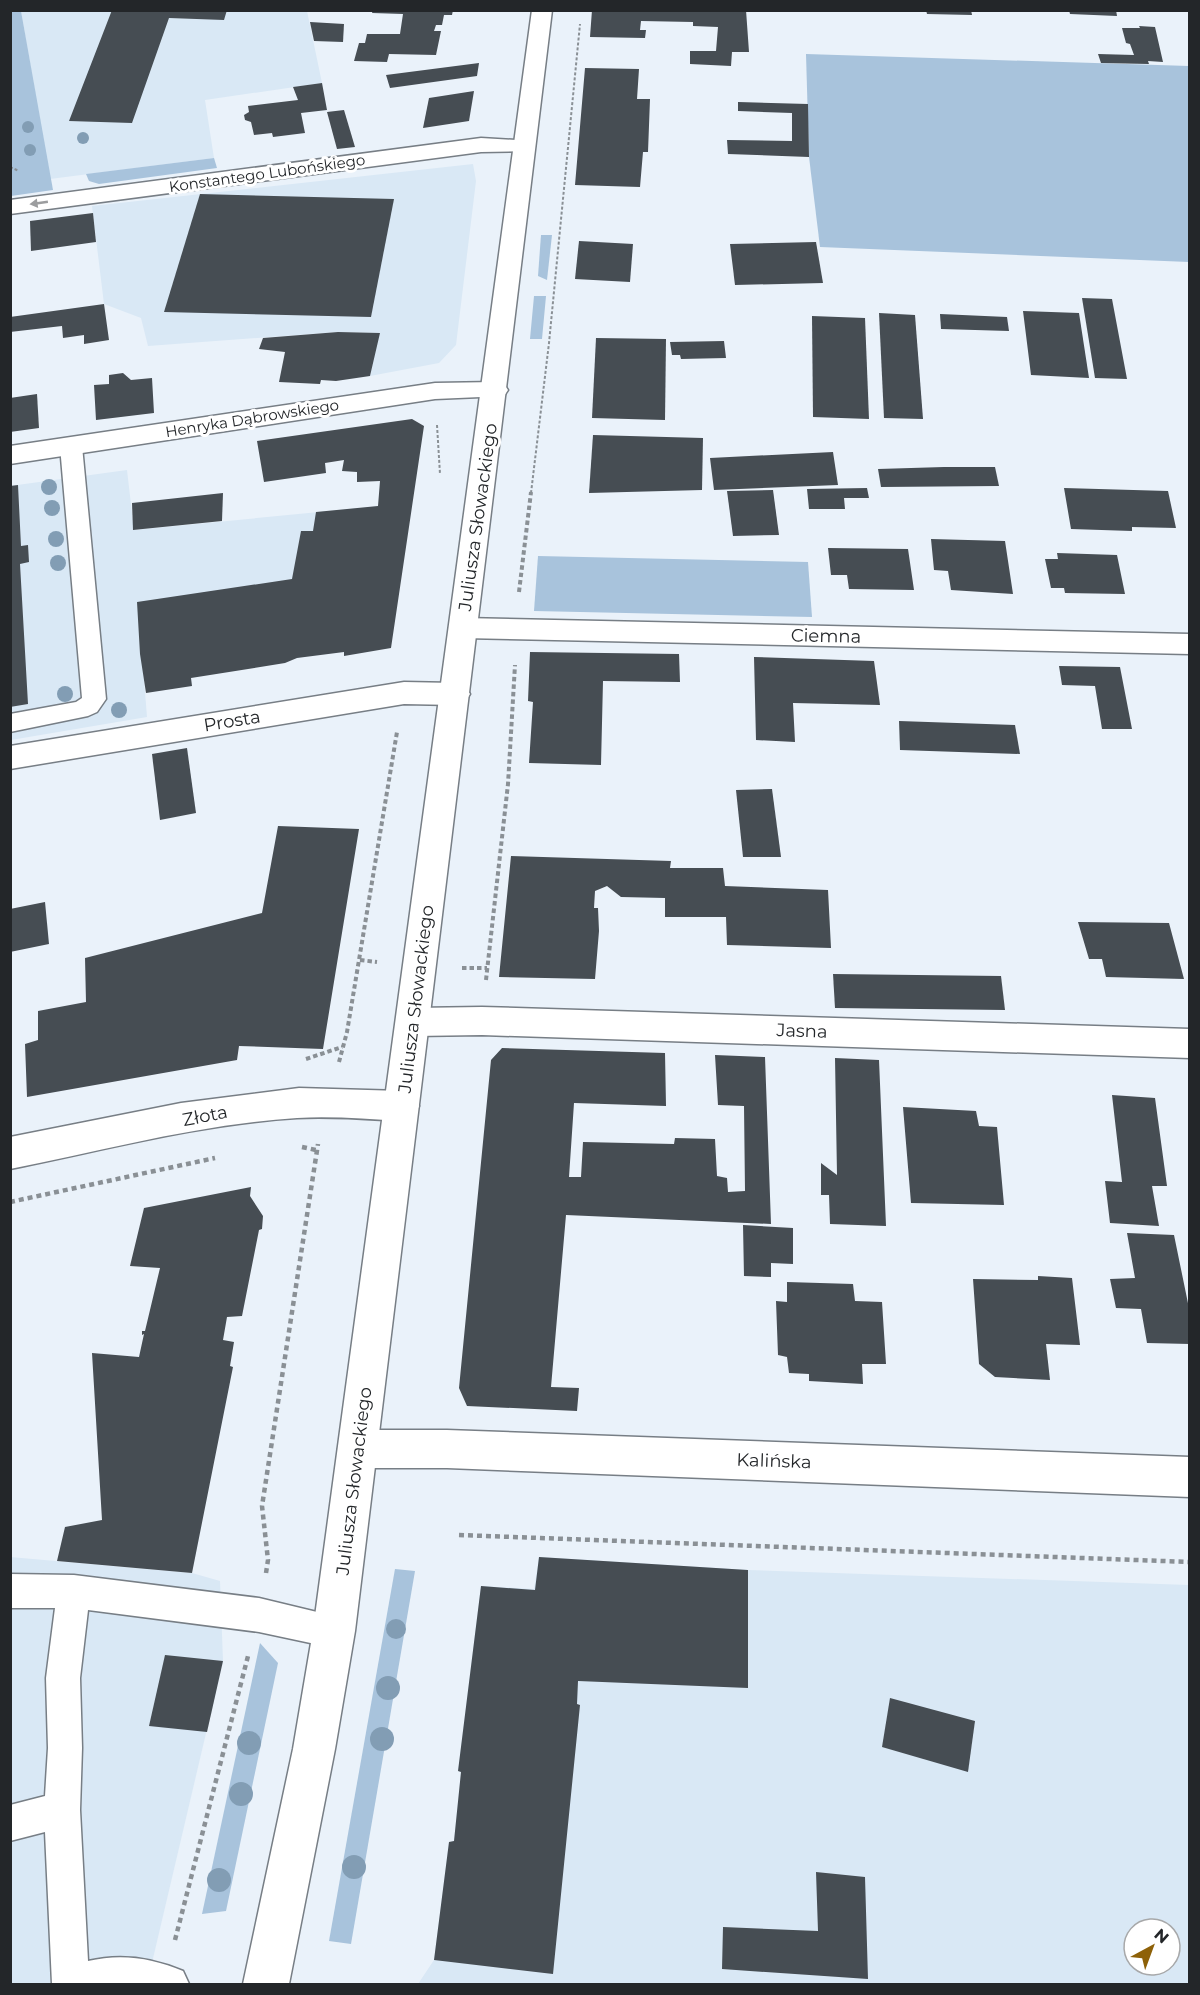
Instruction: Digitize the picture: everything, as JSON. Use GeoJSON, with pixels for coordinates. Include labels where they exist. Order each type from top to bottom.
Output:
{"type":"FeatureCollection","features":[{"type":"Feature","properties":{"kind":"street","name":"Juliusza Słowackiego"},"geometry":{"type":"LineString","coordinates":[[266,1984],[314,1749],[334,1631],[414,1022],[542,10]]}},
{"type":"Feature","properties":{"kind":"street","name":"Konstantego Lubońskiego"},"geometry":{"type":"LineString","coordinates":[[10,207],[481,145],[524,146]]}},
{"type":"Feature","properties":{"kind":"street","name":"Henryka Dąbrowskiego"},"geometry":{"type":"LineString","coordinates":[[10,455],[435,391],[495,390]]}},
{"type":"Feature","properties":{"kind":"street","name":"Ciemna"},"geometry":{"type":"LineString","coordinates":[[463,628],[1190,644]]}},
{"type":"Feature","properties":{"kind":"street","name":"Prosta"},"geometry":{"type":"LineString","coordinates":[[10,758],[404,693],[455,694]]}},
{"type":"Feature","properties":{"kind":"street","name":"Jasna"},"geometry":{"type":"LineString","coordinates":[[414,1022],[493,1022],[1190,1044]]}},
{"type":"Feature","properties":{"kind":"street","name":"Złota"},"geometry":{"type":"LineString","coordinates":[[10,1153],[235,1110],[328,1101],[402,1106]]}},
{"type":"Feature","properties":{"kind":"street","name":"Kalińska"},"geometry":{"type":"LineString","coordinates":[[357,1449],[447,1449],[1190,1477]]}},
{"type":"Feature","properties":{"kind":"lane"},"geometry":{"type":"LineString","coordinates":[[10,723],[80,710],[89,706],[94,699],[71,446]]}},
{"type":"Feature","properties":{"kind":"lane"},"geometry":{"type":"LineString","coordinates":[[10,1591],[74,1592],[258,1615],[334,1631]]}},
{"type":"Feature","properties":{"kind":"lane"},"geometry":{"type":"LineString","coordinates":[[74,1592],[63,1678],[65,1748],[62,1810],[72,1984],[101,1977],[149,1977],[164,1984],[170,1984]]}},
{"type":"Feature","properties":{"kind":"lane"},"geometry":{"type":"LineString","coordinates":[[10,1823],[62,1810]]}},
{"type":"Feature","properties":{"kind":"path"},"geometry":{"type":"LineString","coordinates":[[485,985],[505,824],[518,630],[516,614],[549,343],[580,22]]}},
{"type":"Feature","properties":{"kind":"path"},"geometry":{"type":"LineString","coordinates":[[164,1984],[258,1615],[268,1560],[262,1506],[316,1150],[347,1032],[404,693]]}},
{"type":"Feature","properties":{"kind":"path"},"geometry":{"type":"LineString","coordinates":[[292,1146],[316,1150]]}},
{"type":"Feature","properties":{"kind":"path"},"geometry":{"type":"LineString","coordinates":[[10,1202],[223,1156]]}},
{"type":"Feature","properties":{"kind":"path"},"geometry":{"type":"LineString","coordinates":[[459,1535],[1190,1562]]}},
{"type":"Feature","properties":{"kind":"shaded area"},"geometry":{"type":"Polygon","coordinates":[[[10,11],[21,11],[53,190],[11,196],[10,11]]]}},
{"type":"Feature","properties":{"kind":"shaded area"},"geometry":{"type":"Polygon","coordinates":[[[21,11],[307,11],[322,83],[205,100],[214,158],[50,179],[21,11]]]}},
{"type":"Feature","properties":{"kind":"shaded area"},"geometry":{"type":"Polygon","coordinates":[[[806,54],[1189,66],[1189,262],[820,247],[809,157],[806,54]]]}},
{"type":"Feature","properties":{"kind":"shaded area"},"geometry":{"type":"Polygon","coordinates":[[[214,158],[217,168],[99,184],[89,181],[86,174],[214,158]]]}},
{"type":"Feature","properties":{"kind":"shaded area"},"geometry":{"type":"Polygon","coordinates":[[[473,164],[476,181],[456,345],[439,363],[370,376],[379,333],[338,332],[148,346],[141,318],[104,304],[92,206],[473,164]]]}},
{"type":"Feature","properties":{"kind":"shaded area"},"geometry":{"type":"Polygon","coordinates":[[[541,235],[552,235],[547,280],[538,276],[541,235]]]}},
{"type":"Feature","properties":{"kind":"shaded area"},"geometry":{"type":"Polygon","coordinates":[[[534,296],[546,296],[542,339],[530,339],[534,296]]]}},
{"type":"Feature","properties":{"kind":"shaded area"},"geometry":{"type":"Polygon","coordinates":[[[127,470],[134,530],[412,503],[397,598],[142,654],[147,717],[11,740],[10,486],[127,470]]]}},
{"type":"Feature","properties":{"kind":"shaded area"},"geometry":{"type":"Polygon","coordinates":[[[538,556],[808,562],[812,617],[534,611],[538,556]]]}},
{"type":"Feature","properties":{"kind":"shaded area"},"geometry":{"type":"Polygon","coordinates":[[[10,1557],[192,1573],[220,1581],[223,1661],[147,1984],[11,1984],[10,1557]]]}},
{"type":"Feature","properties":{"kind":"shaded area"},"geometry":{"type":"Polygon","coordinates":[[[539,1557],[748,1570],[1189,1585],[1189,1984],[418,1984],[434,1960],[449,1842],[454,1841],[461,1772],[458,1771],[481,1586],[534,1589],[539,1557]]]}},
{"type":"Feature","properties":{"kind":"shaded area"},"geometry":{"type":"Polygon","coordinates":[[[395,1569],[415,1571],[351,1944],[329,1941],[395,1569]]]}},
{"type":"Feature","properties":{"kind":"shaded area"},"geometry":{"type":"Polygon","coordinates":[[[260,1643],[278,1663],[226,1911],[202,1914],[260,1643]]]}},
{"type":"Feature","properties":{"kind":"building"},"geometry":{"type":"Polygon","coordinates":[[[112,10],[227,10],[224,20],[169,18],[132,123],[69,121],[112,10]]]}},
{"type":"Feature","properties":{"kind":"building"},"geometry":{"type":"Polygon","coordinates":[[[373,10],[453,10],[452,15],[444,15],[442,25],[436,25],[434,31],[441,31],[436,55],[389,54],[387,62],[354,61],[359,43],[365,43],[367,34],[400,34],[403,14],[372,13],[373,10]]]}},
{"type":"Feature","properties":{"kind":"building"},"geometry":{"type":"Polygon","coordinates":[[[592,10],[746,10],[749,52],[732,52],[731,66],[690,64],[690,51],[716,51],[718,27],[693,26],[693,22],[641,21],[640,30],[646,30],[645,38],[590,37],[592,10]]]}},
{"type":"Feature","properties":{"kind":"building"},"geometry":{"type":"Polygon","coordinates":[[[926,10],[971,10],[972,15],[927,14],[926,10]]]}},
{"type":"Feature","properties":{"kind":"building"},"geometry":{"type":"Polygon","coordinates":[[[1069,10],[1116,10],[1117,16],[1070,14],[1069,10]]]}},
{"type":"Feature","properties":{"kind":"building"},"geometry":{"type":"Polygon","coordinates":[[[310,22],[344,24],[343,42],[314,41],[310,22]]]}},
{"type":"Feature","properties":{"kind":"building"},"geometry":{"type":"Polygon","coordinates":[[[1139,26],[1155,27],[1163,62],[1101,63],[1098,54],[1134,55],[1130,44],[1126,43],[1122,28],[1140,28],[1139,26]]]}},
{"type":"Feature","properties":{"kind":"building"},"geometry":{"type":"Polygon","coordinates":[[[479,63],[477,76],[390,88],[386,75],[479,63]]]}},
{"type":"Feature","properties":{"kind":"building"},"geometry":{"type":"Polygon","coordinates":[[[585,68],[639,69],[637,99],[650,99],[648,152],[643,152],[640,187],[575,185],[585,68]]]}},
{"type":"Feature","properties":{"kind":"building"},"geometry":{"type":"Polygon","coordinates":[[[322,83],[327,110],[301,113],[305,133],[273,137],[272,133],[254,135],[251,122],[245,120],[244,115],[249,112],[248,106],[298,100],[293,87],[322,83]]]}},
{"type":"Feature","properties":{"kind":"building"},"geometry":{"type":"Polygon","coordinates":[[[474,91],[469,121],[423,128],[429,98],[474,91]]]}},
{"type":"Feature","properties":{"kind":"building"},"geometry":{"type":"Polygon","coordinates":[[[738,102],[808,104],[809,157],[728,154],[727,140],[792,141],[792,113],[738,111],[738,102]]]}},
{"type":"Feature","properties":{"kind":"building"},"geometry":{"type":"Polygon","coordinates":[[[344,110],[355,147],[337,149],[327,112],[344,110]]]}},
{"type":"Feature","properties":{"kind":"building"},"geometry":{"type":"Polygon","coordinates":[[[200,194],[394,199],[371,317],[164,312],[200,194]]]}},
{"type":"Feature","properties":{"kind":"building"},"geometry":{"type":"Polygon","coordinates":[[[93,213],[96,242],[31,251],[30,221],[93,213]]]}},
{"type":"Feature","properties":{"kind":"building"},"geometry":{"type":"Polygon","coordinates":[[[579,241],[633,244],[630,282],[575,279],[579,241]]]}},
{"type":"Feature","properties":{"kind":"building"},"geometry":{"type":"Polygon","coordinates":[[[816,242],[823,283],[735,285],[730,244],[816,242]]]}},
{"type":"Feature","properties":{"kind":"building"},"geometry":{"type":"Polygon","coordinates":[[[1082,298],[1112,299],[1127,379],[1095,378],[1082,298]]]}},
{"type":"Feature","properties":{"kind":"building"},"geometry":{"type":"Polygon","coordinates":[[[104,304],[109,340],[84,344],[84,335],[63,338],[62,326],[10,332],[10,317],[104,304]]]}},
{"type":"Feature","properties":{"kind":"building"},"geometry":{"type":"Polygon","coordinates":[[[1023,311],[1079,313],[1089,378],[1031,375],[1023,311]]]}},
{"type":"Feature","properties":{"kind":"building"},"geometry":{"type":"Polygon","coordinates":[[[879,313],[915,315],[923,419],[884,418],[879,313]]]}},
{"type":"Feature","properties":{"kind":"building"},"geometry":{"type":"Polygon","coordinates":[[[940,314],[1007,317],[1009,331],[941,329],[940,314]]]}},
{"type":"Feature","properties":{"kind":"building"},"geometry":{"type":"Polygon","coordinates":[[[812,316],[865,318],[869,419],[813,417],[812,316]]]}},
{"type":"Feature","properties":{"kind":"building"},"geometry":{"type":"Polygon","coordinates":[[[338,332],[380,333],[370,376],[336,381],[321,380],[320,384],[279,382],[285,352],[259,349],[263,338],[338,332]]]}},
{"type":"Feature","properties":{"kind":"building"},"geometry":{"type":"Polygon","coordinates":[[[596,338],[666,339],[665,420],[592,418],[596,338]]]}},
{"type":"Feature","properties":{"kind":"building"},"geometry":{"type":"Polygon","coordinates":[[[724,341],[726,358],[681,359],[680,355],[672,355],[670,342],[724,341]]]}},
{"type":"Feature","properties":{"kind":"building"},"geometry":{"type":"Polygon","coordinates":[[[123,373],[131,380],[152,378],[154,413],[96,420],[94,385],[109,384],[109,375],[123,373]]]}},
{"type":"Feature","properties":{"kind":"building"},"geometry":{"type":"Polygon","coordinates":[[[37,394],[39,428],[10,432],[10,398],[37,394]]]}},
{"type":"Feature","properties":{"kind":"building"},"geometry":{"type":"Polygon","coordinates":[[[412,419],[424,426],[391,648],[344,656],[344,652],[297,658],[285,663],[191,678],[192,686],[146,693],[140,654],[137,602],[292,579],[301,531],[313,531],[316,512],[378,506],[380,481],[357,482],[357,472],[342,471],[344,460],[325,463],[326,473],[264,482],[257,441],[412,419]]]}},
{"type":"Feature","properties":{"kind":"building"},"geometry":{"type":"Polygon","coordinates":[[[593,435],[703,438],[702,490],[589,493],[593,435]]]}},
{"type":"Feature","properties":{"kind":"building"},"geometry":{"type":"Polygon","coordinates":[[[833,452],[838,485],[714,490],[710,458],[833,452]]]}},
{"type":"Feature","properties":{"kind":"building"},"geometry":{"type":"Polygon","coordinates":[[[995,467],[999,486],[881,487],[878,469],[995,467]]]}},
{"type":"Feature","properties":{"kind":"building"},"geometry":{"type":"Polygon","coordinates":[[[18,485],[21,546],[28,545],[29,562],[20,564],[28,704],[10,707],[10,486],[18,485]]]}},
{"type":"Feature","properties":{"kind":"building"},"geometry":{"type":"Polygon","coordinates":[[[867,488],[869,498],[844,498],[845,509],[809,509],[807,489],[867,488]]]}},
{"type":"Feature","properties":{"kind":"building"},"geometry":{"type":"Polygon","coordinates":[[[1064,488],[1168,491],[1176,528],[1132,527],[1132,531],[1071,529],[1064,488]]]}},
{"type":"Feature","properties":{"kind":"building"},"geometry":{"type":"Polygon","coordinates":[[[773,490],[779,535],[733,536],[727,491],[773,490]]]}},
{"type":"Feature","properties":{"kind":"building"},"geometry":{"type":"Polygon","coordinates":[[[223,493],[222,521],[133,530],[132,503],[223,493]]]}},
{"type":"Feature","properties":{"kind":"building"},"geometry":{"type":"Polygon","coordinates":[[[931,539],[1005,541],[1013,594],[951,590],[948,571],[934,570],[931,539]]]}},
{"type":"Feature","properties":{"kind":"building"},"geometry":{"type":"Polygon","coordinates":[[[828,548],[908,549],[914,590],[849,589],[847,575],[831,575],[828,548]]]}},
{"type":"Feature","properties":{"kind":"building"},"geometry":{"type":"Polygon","coordinates":[[[1057,553],[1117,555],[1125,594],[1065,593],[1064,588],[1051,588],[1045,559],[1058,559],[1057,553]]]}},
{"type":"Feature","properties":{"kind":"building"},"geometry":{"type":"Polygon","coordinates":[[[530,652],[679,654],[680,682],[603,681],[601,765],[529,763],[533,702],[528,701],[530,652]]]}},
{"type":"Feature","properties":{"kind":"building"},"geometry":{"type":"Polygon","coordinates":[[[754,657],[874,661],[880,705],[793,703],[795,742],[756,740],[754,657]]]}},
{"type":"Feature","properties":{"kind":"building"},"geometry":{"type":"Polygon","coordinates":[[[1059,666],[1120,667],[1132,729],[1102,729],[1095,686],[1062,685],[1059,666]]]}},
{"type":"Feature","properties":{"kind":"building"},"geometry":{"type":"Polygon","coordinates":[[[899,721],[1015,725],[1020,754],[900,750],[899,721]]]}},
{"type":"Feature","properties":{"kind":"building"},"geometry":{"type":"Polygon","coordinates":[[[187,748],[196,813],[160,820],[152,754],[187,748]]]}},
{"type":"Feature","properties":{"kind":"building"},"geometry":{"type":"Polygon","coordinates":[[[772,789],[781,857],[743,857],[736,790],[772,789]]]}},
{"type":"Feature","properties":{"kind":"building"},"geometry":{"type":"Polygon","coordinates":[[[278,826],[359,829],[323,1049],[239,1046],[237,1060],[27,1097],[25,1044],[38,1040],[38,1011],[86,1002],[85,958],[262,913],[278,826]]]}},
{"type":"Feature","properties":{"kind":"building"},"geometry":{"type":"Polygon","coordinates":[[[511,856],[671,861],[670,868],[723,868],[725,886],[828,890],[831,948],[727,945],[726,917],[665,917],[665,898],[621,897],[607,886],[595,891],[594,908],[598,908],[599,931],[595,979],[499,977],[511,856]]]}},
{"type":"Feature","properties":{"kind":"building"},"geometry":{"type":"Polygon","coordinates":[[[45,902],[49,944],[10,952],[10,909],[45,902]]]}},
{"type":"Feature","properties":{"kind":"building"},"geometry":{"type":"Polygon","coordinates":[[[1078,922],[1169,923],[1184,979],[1106,977],[1102,959],[1089,959],[1078,922]]]}},
{"type":"Feature","properties":{"kind":"building"},"geometry":{"type":"Polygon","coordinates":[[[833,974],[1001,976],[1005,1010],[835,1008],[833,974]]]}},
{"type":"Feature","properties":{"kind":"building"},"geometry":{"type":"Polygon","coordinates":[[[502,1048],[665,1053],[666,1106],[574,1103],[569,1177],[581,1177],[583,1142],[674,1144],[675,1138],[715,1139],[717,1176],[727,1178],[728,1192],[745,1191],[744,1106],[718,1105],[715,1055],[765,1057],[771,1224],[566,1215],[551,1387],[579,1388],[577,1411],[467,1406],[459,1388],[491,1060],[502,1048]]]}},
{"type":"Feature","properties":{"kind":"building"},"geometry":{"type":"Polygon","coordinates":[[[835,1058],[879,1060],[886,1226],[830,1224],[829,1195],[821,1195],[821,1163],[837,1175],[835,1058]]]}},
{"type":"Feature","properties":{"kind":"building"},"geometry":{"type":"Polygon","coordinates":[[[1112,1095],[1155,1098],[1167,1186],[1152,1186],[1159,1226],[1110,1223],[1105,1181],[1122,1182],[1112,1095]]]}},
{"type":"Feature","properties":{"kind":"building"},"geometry":{"type":"Polygon","coordinates":[[[903,1107],[976,1111],[979,1126],[997,1127],[1004,1205],[911,1203],[903,1107]]]}},
{"type":"Feature","properties":{"kind":"building"},"geometry":{"type":"Polygon","coordinates":[[[251,1187],[250,1196],[263,1216],[262,1229],[259,1230],[242,1316],[227,1317],[223,1340],[234,1342],[230,1366],[233,1367],[192,1573],[57,1561],[65,1527],[102,1520],[92,1353],[139,1357],[144,1334],[142,1335],[142,1331],[145,1331],[160,1268],[130,1266],[144,1208],[251,1187]]]}},
{"type":"Feature","properties":{"kind":"building"},"geometry":{"type":"Polygon","coordinates":[[[743,1225],[793,1228],[793,1264],[771,1263],[771,1277],[744,1276],[743,1225]]]}},
{"type":"Feature","properties":{"kind":"building"},"geometry":{"type":"Polygon","coordinates":[[[1127,1233],[1174,1235],[1190,1313],[1190,1344],[1147,1343],[1141,1309],[1116,1308],[1110,1279],[1135,1278],[1127,1233]]]}},
{"type":"Feature","properties":{"kind":"building"},"geometry":{"type":"Polygon","coordinates":[[[1038,1276],[1072,1278],[1080,1345],[1046,1344],[1050,1380],[995,1377],[979,1364],[973,1279],[1038,1280],[1038,1276]]]}},
{"type":"Feature","properties":{"kind":"building"},"geometry":{"type":"Polygon","coordinates":[[[787,1282],[853,1284],[855,1301],[882,1302],[886,1364],[862,1364],[863,1384],[809,1381],[809,1374],[789,1373],[787,1357],[778,1355],[776,1301],[787,1302],[787,1282]]]}},
{"type":"Feature","properties":{"kind":"building"},"geometry":{"type":"Polygon","coordinates":[[[539,1557],[748,1570],[748,1688],[578,1681],[577,1704],[580,1705],[553,1974],[434,1960],[449,1842],[454,1841],[461,1772],[458,1771],[481,1586],[535,1590],[539,1557]]]}},
{"type":"Feature","properties":{"kind":"building"},"geometry":{"type":"Polygon","coordinates":[[[165,1655],[223,1661],[207,1732],[149,1726],[165,1655]]]}},
{"type":"Feature","properties":{"kind":"building"},"geometry":{"type":"Polygon","coordinates":[[[890,1698],[975,1721],[968,1772],[882,1747],[890,1698]]]}},
{"type":"Feature","properties":{"kind":"building"},"geometry":{"type":"Polygon","coordinates":[[[816,1872],[865,1877],[868,1979],[722,1969],[723,1927],[818,1931],[816,1872]]]}}]}
